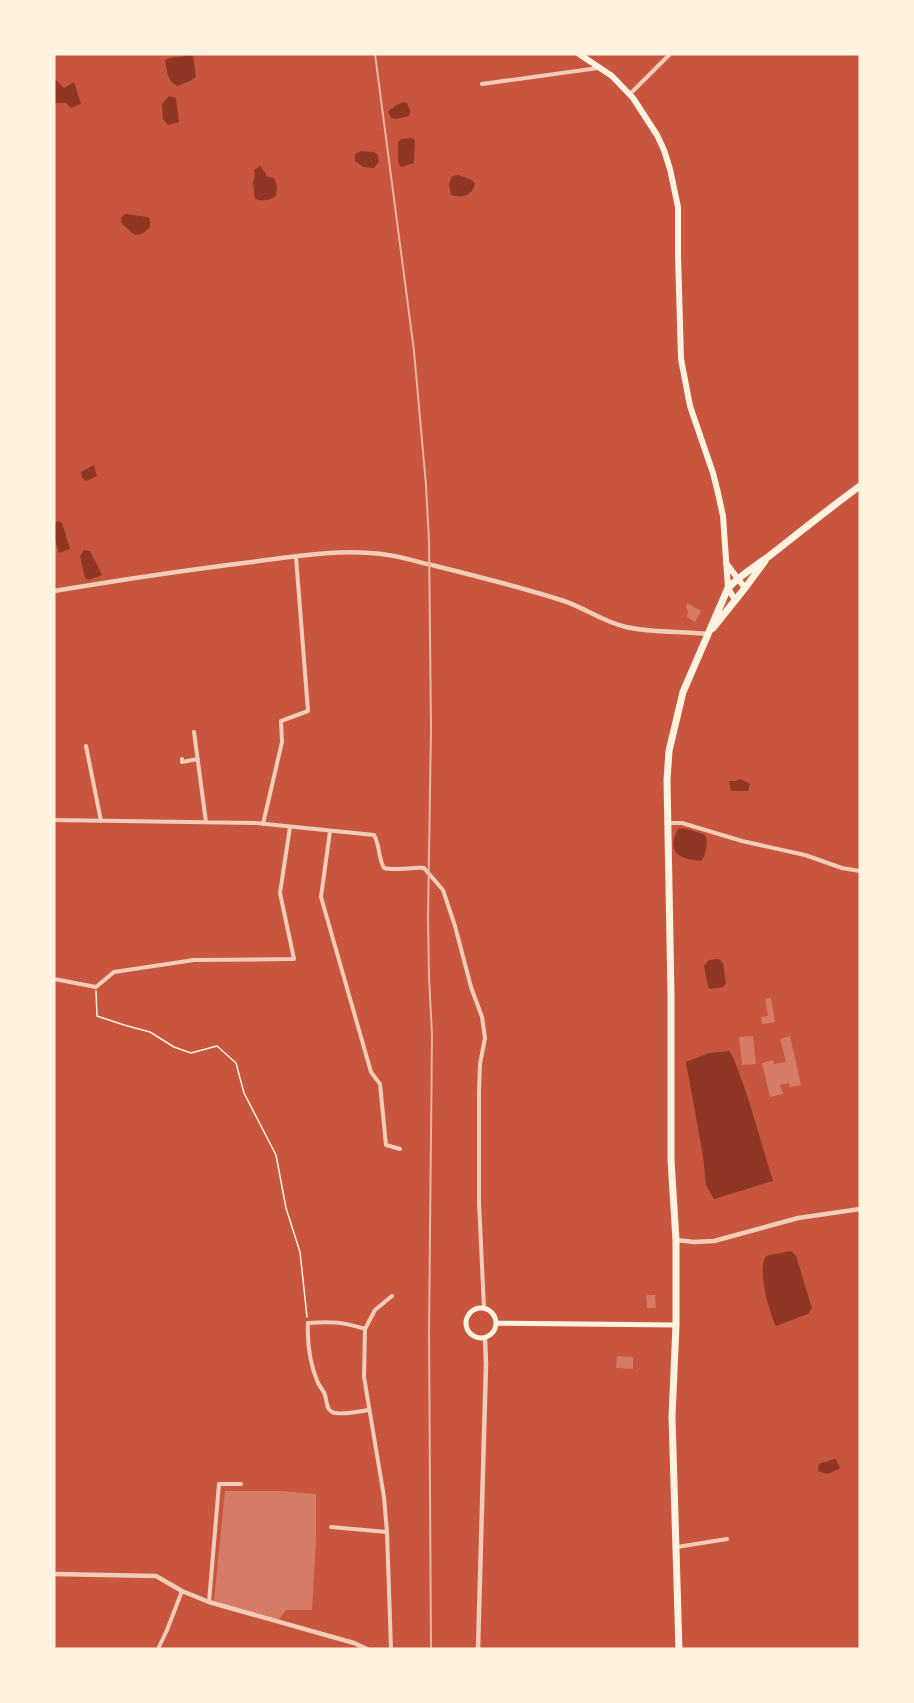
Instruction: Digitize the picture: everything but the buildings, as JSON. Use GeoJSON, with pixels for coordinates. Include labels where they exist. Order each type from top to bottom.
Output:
{"type":"FeatureCollection","features":[{"type":"Feature","properties":{"kind":"highway"},"geometry":{"type":"LineString","coordinates":[[680,1649],[672,1417],[676,1325],[676,1240],[671,1160],[671,960],[667,780],[669,751],[683,692],[728,588],[737,578],[860,486]]}},
{"type":"Feature","properties":{"kind":"highway"},"geometry":{"type":"LineString","coordinates":[[708,634],[768,556]]}},
{"type":"Feature","properties":{"kind":"main road"},"geometry":{"type":"LineString","coordinates":[[579,54],[602,68],[623,86],[649,121],[664,150],[678,207],[681,358],[690,406],[718,493],[723,516],[728,588],[735,600]]}},
{"type":"Feature","properties":{"kind":"main road"},"geometry":{"type":"LineString","coordinates":[[726,563],[745,588]]}},
{"type":"Feature","properties":{"kind":"main road"},"geometry":{"type":"LineString","coordinates":[[484,1308],[493,1314],[496,1323],[493,1333],[480,1339],[471,1335],[465,1321],[474,1309],[484,1308]]}},
{"type":"Feature","properties":{"kind":"main road"},"geometry":{"type":"LineString","coordinates":[[496,1323],[676,1325]]}},
{"type":"Feature","properties":{"kind":"street"},"geometry":{"type":"LineString","coordinates":[[630,94],[670,54]]}},
{"type":"Feature","properties":{"kind":"street"},"geometry":{"type":"LineString","coordinates":[[482,84],[602,68]]}},
{"type":"Feature","properties":{"kind":"street"},"geometry":{"type":"LineString","coordinates":[[54,591],[163,573],[296,557],[357,553],[388,555],[565,602],[610,623],[626,627],[649,631],[708,634]]}},
{"type":"Feature","properties":{"kind":"street"},"geometry":{"type":"LineString","coordinates":[[263,824],[282,742],[281,721],[308,711],[296,557]]}},
{"type":"Feature","properties":{"kind":"street"},"geometry":{"type":"LineString","coordinates":[[194,732],[206,822]]}},
{"type":"Feature","properties":{"kind":"street"},"geometry":{"type":"LineString","coordinates":[[86,746],[101,821]]}},
{"type":"Feature","properties":{"kind":"street"},"geometry":{"type":"LineString","coordinates":[[183,759],[182,762],[198,759]]}},
{"type":"Feature","properties":{"kind":"street"},"geometry":{"type":"LineString","coordinates":[[54,820],[263,824],[374,836],[384,868],[389,870],[424,868],[443,890],[482,1017],[485,1038],[480,1064],[479,1091],[484,1308]]}},
{"type":"Feature","properties":{"kind":"street"},"geometry":{"type":"LineString","coordinates":[[668,823],[682,823],[860,871]]}},
{"type":"Feature","properties":{"kind":"street"},"geometry":{"type":"LineString","coordinates":[[54,979],[96,987],[114,972],[194,960],[294,959],[280,893],[290,827]]}},
{"type":"Feature","properties":{"kind":"street"},"geometry":{"type":"LineString","coordinates":[[330,831],[321,897],[371,1072],[380,1084],[386,1145],[400,1149]]}},
{"type":"Feature","properties":{"kind":"street"},"geometry":{"type":"LineString","coordinates":[[676,1240],[714,1241],[798,1218],[860,1209]]}},
{"type":"Feature","properties":{"kind":"street"},"geometry":{"type":"LineString","coordinates":[[391,1649],[384,1497],[364,1377],[365,1329],[375,1310],[392,1296]]}},
{"type":"Feature","properties":{"kind":"street"},"geometry":{"type":"LineString","coordinates":[[365,1329],[344,1322],[308,1323],[307,1337],[311,1362],[332,1413],[369,1410]]}},
{"type":"Feature","properties":{"kind":"street"},"geometry":{"type":"LineString","coordinates":[[478,1649],[485,1338]]}},
{"type":"Feature","properties":{"kind":"street"},"geometry":{"type":"LineString","coordinates":[[209,1602],[219,1484],[241,1484]]}},
{"type":"Feature","properties":{"kind":"street"},"geometry":{"type":"LineString","coordinates":[[331,1527],[387,1532]]}},
{"type":"Feature","properties":{"kind":"street"},"geometry":{"type":"LineString","coordinates":[[676,1547],[727,1539]]}},
{"type":"Feature","properties":{"kind":"street"},"geometry":{"type":"LineString","coordinates":[[54,1574],[156,1576],[182,1591],[209,1602],[354,1643],[367,1649]]}},
{"type":"Feature","properties":{"kind":"street"},"geometry":{"type":"LineString","coordinates":[[158,1649],[182,1591]]}},
{"type":"Feature","properties":{"kind":"path"},"geometry":{"type":"LineString","coordinates":[[96,987],[97,1016],[150,1032],[174,1047],[191,1053],[217,1046],[236,1063],[244,1093],[276,1155],[286,1208],[300,1252],[308,1323]]}},
{"type":"Feature","properties":{"kind":"shaded area"},"geometry":{"type":"Polygon","coordinates":[[[193,55],[196,77],[177,86],[170,78],[165,60],[193,55]]]}},
{"type":"Feature","properties":{"kind":"shaded area"},"geometry":{"type":"Polygon","coordinates":[[[56,80],[64,88],[74,82],[81,104],[71,108],[66,103],[54,103],[54,81],[56,80]]]}},
{"type":"Feature","properties":{"kind":"shaded area"},"geometry":{"type":"Polygon","coordinates":[[[169,96],[176,98],[179,122],[168,125],[163,119],[162,104],[169,96]]]}},
{"type":"Feature","properties":{"kind":"shaded area"},"geometry":{"type":"Polygon","coordinates":[[[403,102],[407,103],[409,116],[391,118],[388,112],[403,102]]]}},
{"type":"Feature","properties":{"kind":"shaded area"},"geometry":{"type":"Polygon","coordinates":[[[412,138],[415,140],[414,163],[401,167],[398,162],[398,142],[412,138]]]}},
{"type":"Feature","properties":{"kind":"shaded area"},"geometry":{"type":"Polygon","coordinates":[[[361,151],[374,152],[378,155],[379,162],[374,168],[363,167],[355,161],[355,154],[361,151]]]}},
{"type":"Feature","properties":{"kind":"shaded area"},"geometry":{"type":"Polygon","coordinates":[[[260,166],[266,176],[274,178],[277,186],[276,196],[269,200],[255,199],[254,170],[260,166]]]}},
{"type":"Feature","properties":{"kind":"shaded area"},"geometry":{"type":"Polygon","coordinates":[[[459,175],[470,179],[475,184],[474,188],[466,195],[451,195],[449,184],[452,176],[459,175]]]}},
{"type":"Feature","properties":{"kind":"shaded area"},"geometry":{"type":"Polygon","coordinates":[[[125,214],[148,217],[150,227],[142,234],[133,233],[122,224],[121,218],[125,214]]]}},
{"type":"Feature","properties":{"kind":"shaded area"},"geometry":{"type":"Polygon","coordinates":[[[94,465],[97,476],[86,481],[82,478],[81,472],[94,465]]]}},
{"type":"Feature","properties":{"kind":"shaded area"},"geometry":{"type":"Polygon","coordinates":[[[58,521],[62,523],[70,549],[59,553],[54,536],[54,524],[58,521]]]}},
{"type":"Feature","properties":{"kind":"shaded area"},"geometry":{"type":"Polygon","coordinates":[[[84,550],[90,551],[102,575],[89,580],[85,578],[80,556],[84,550]]]}},
{"type":"Feature","properties":{"kind":"shaded area"},"geometry":{"type":"Polygon","coordinates":[[[740,779],[750,784],[748,791],[731,791],[729,781],[740,779]]]}},
{"type":"Feature","properties":{"kind":"shaded area"},"geometry":{"type":"Polygon","coordinates":[[[683,828],[706,836],[706,850],[701,861],[676,853],[673,843],[678,829],[683,828]]]}},
{"type":"Feature","properties":{"kind":"shaded area"},"geometry":{"type":"Polygon","coordinates":[[[719,959],[723,963],[726,983],[723,987],[710,989],[704,966],[709,960],[719,959]]]}},
{"type":"Feature","properties":{"kind":"shaded area"},"geometry":{"type":"Polygon","coordinates":[[[730,1051],[748,1099],[773,1181],[714,1199],[706,1185],[686,1062],[709,1053],[730,1051]]]}},
{"type":"Feature","properties":{"kind":"shaded area"},"geometry":{"type":"Polygon","coordinates":[[[791,1251],[796,1256],[812,1308],[808,1314],[776,1326],[765,1291],[764,1262],[766,1256],[791,1251]]]}},
{"type":"Feature","properties":{"kind":"shaded area"},"geometry":{"type":"Polygon","coordinates":[[[834,1459],[839,1469],[827,1474],[818,1471],[819,1464],[834,1459]]]}},
{"type":"Feature","properties":{"kind":"railway"},"geometry":{"type":"LineString","coordinates":[[375,54],[414,351],[429,541],[431,729],[428,917],[432,1035],[429,1332],[431,1649]]}}]}
